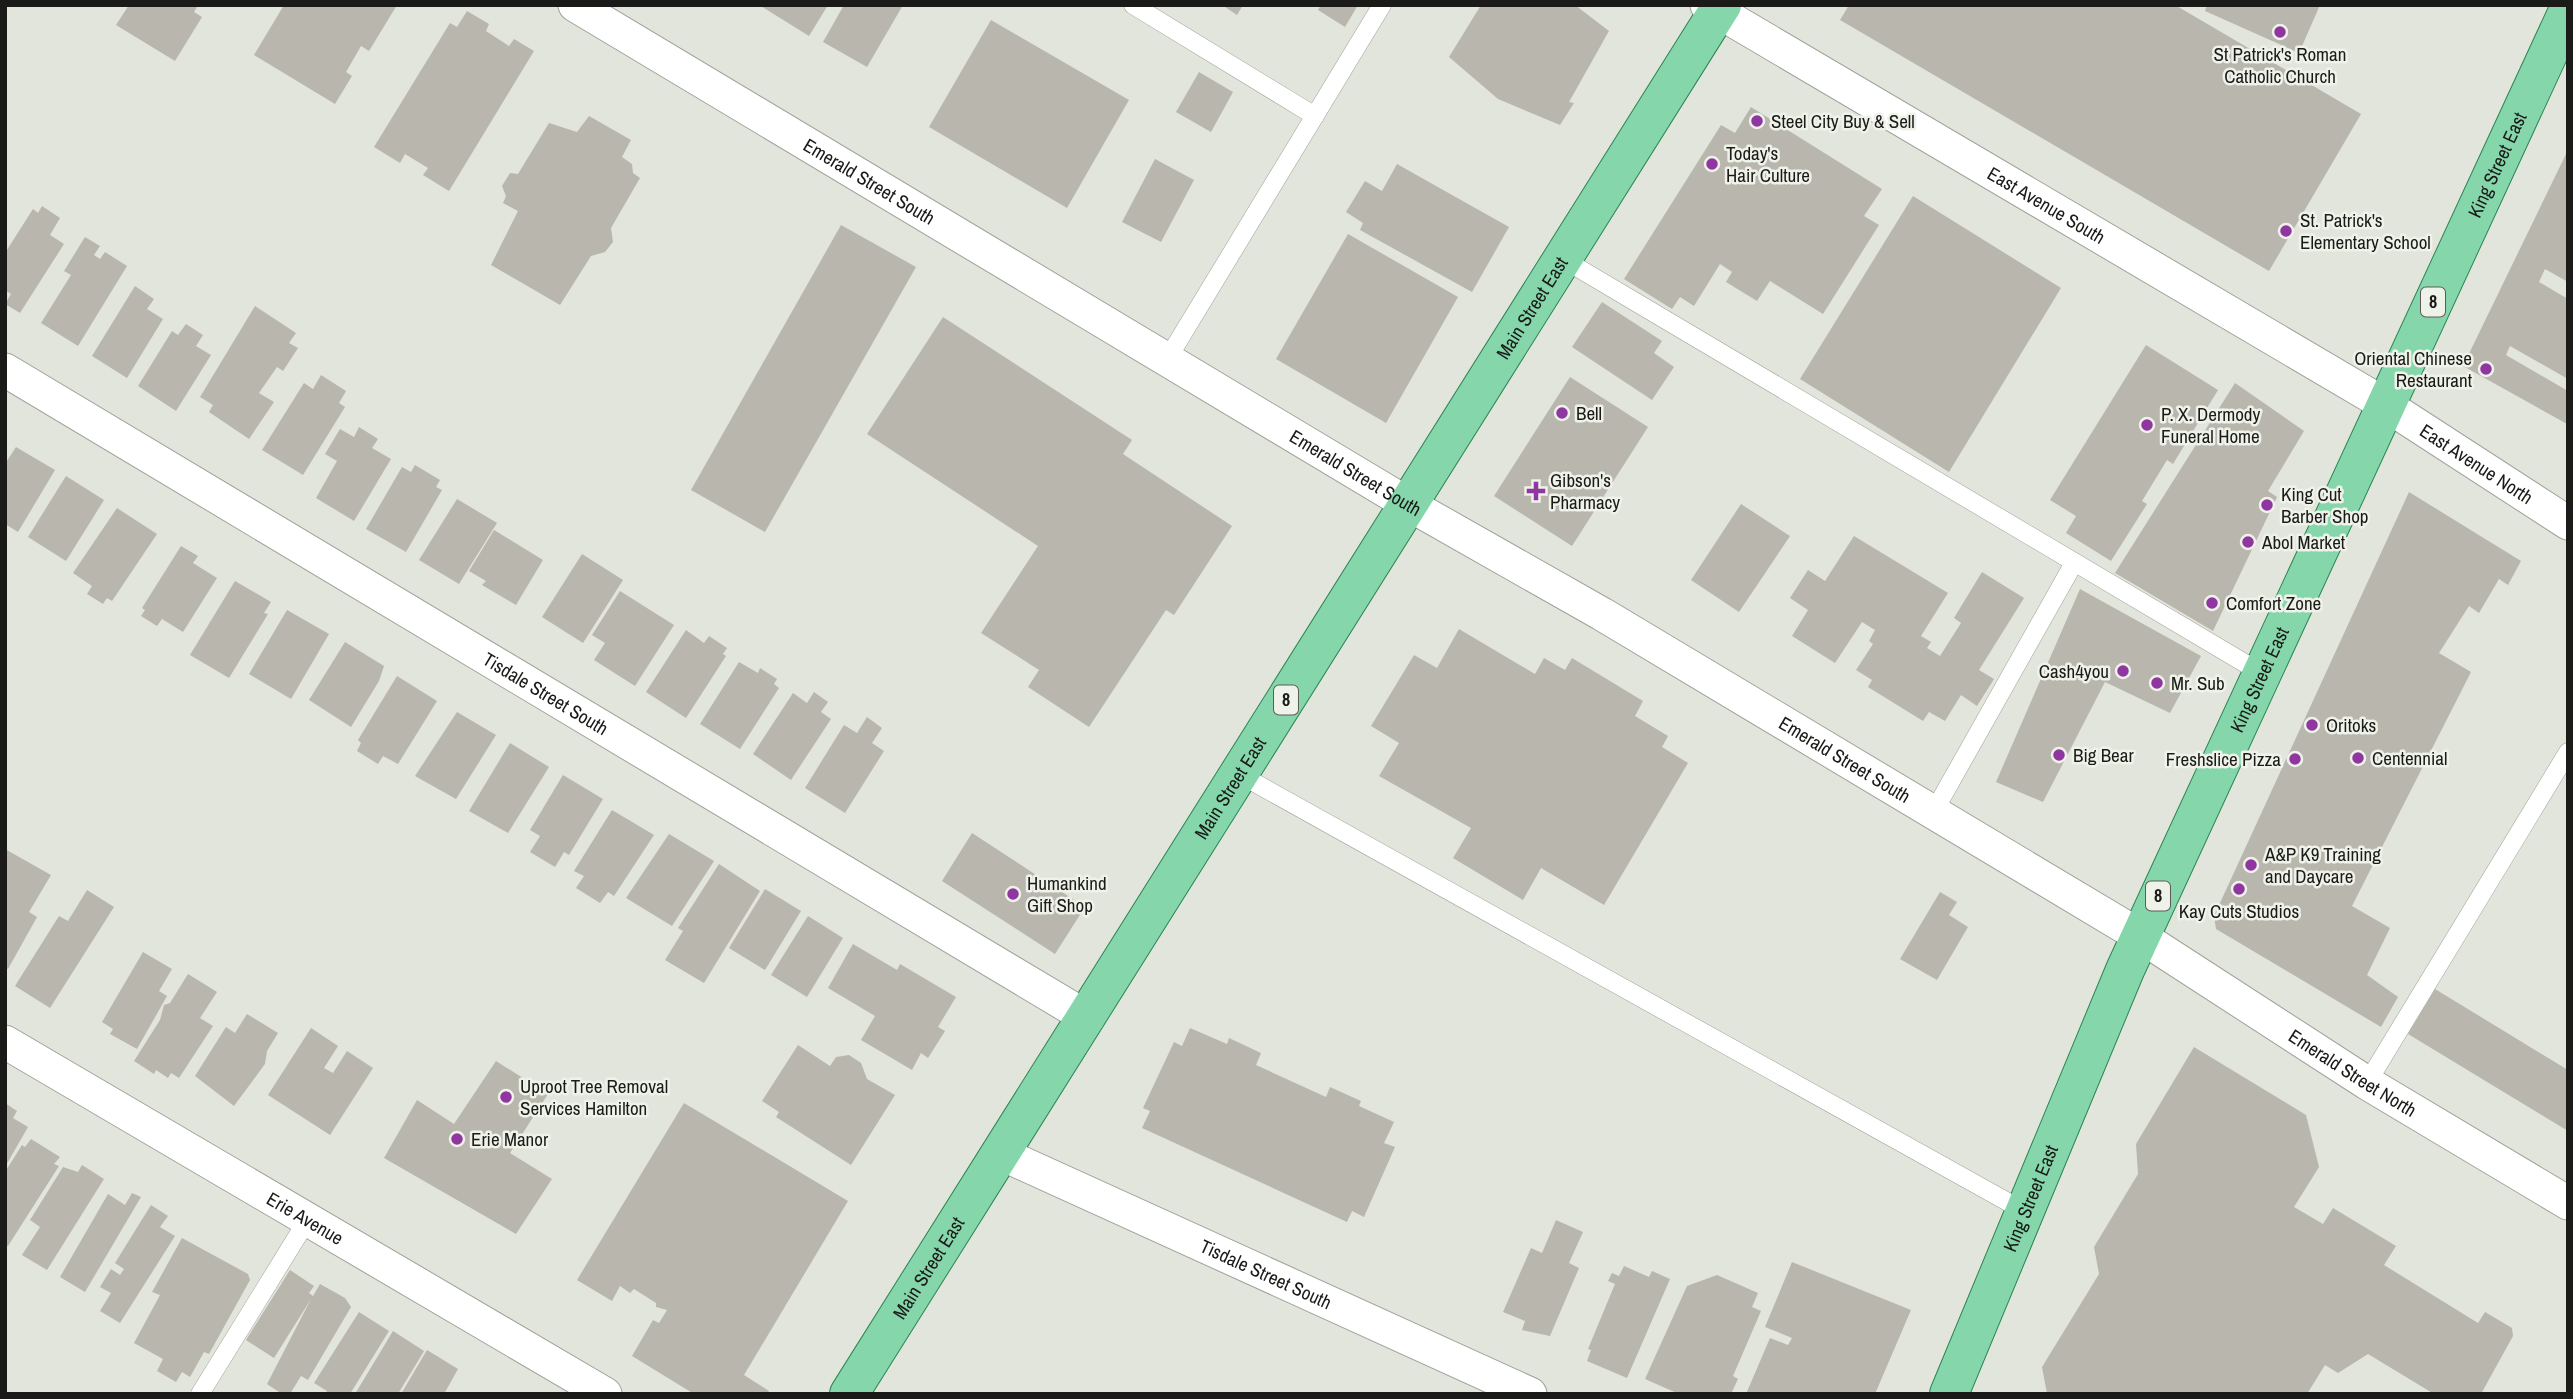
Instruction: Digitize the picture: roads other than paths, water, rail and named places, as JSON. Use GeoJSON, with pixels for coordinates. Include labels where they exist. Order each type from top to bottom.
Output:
{"type":"FeatureCollection","features":[{"type":"Feature","properties":{"kind":"main road","name":"Main Street East"},"geometry":{"type":"LineString","coordinates":[[849,1394],[1563,259],[1716,8]]}},
{"type":"Feature","properties":{"kind":"main road","name":"King Street East"},"geometry":{"type":"LineString","coordinates":[[1949,1394],[2140,936],[2568,11]]}},
{"type":"Feature","properties":{"kind":"street","name":"Emerald Street South"},"geometry":{"type":"LineString","coordinates":[[575,5],[1168,358],[1408,505],[1602,614],[2140,936]]}},
{"type":"Feature","properties":{"kind":"street","name":"East Avenue South"},"geometry":{"type":"LineString","coordinates":[[1716,8],[2386,405]]}},
{"type":"Feature","properties":{"kind":"street","name":"Tisdale Street South"},"geometry":{"type":"LineString","coordinates":[[5,370],[1088,1018]]}},
{"type":"Feature","properties":{"kind":"street","name":"East Avenue North"},"geometry":{"type":"LineString","coordinates":[[2386,405],[2568,523]]}},
{"type":"Feature","properties":{"kind":"street","name":"Emerald Street North"},"geometry":{"type":"LineString","coordinates":[[2140,936],[2367,1083],[2568,1203]]}},
{"type":"Feature","properties":{"kind":"street","name":"Erie Avenue"},"geometry":{"type":"LineString","coordinates":[[5,1042],[605,1394]]}},
{"type":"Feature","properties":{"kind":"street","name":"Tisdale Street South"},"geometry":{"type":"LineString","coordinates":[[1002,1154],[1530,1394]]}},
{"type":"Feature","properties":{"kind":"lane"},"geometry":{"type":"LineString","coordinates":[[1133,5],[1315,116]]}},
{"type":"Feature","properties":{"kind":"lane"},"geometry":{"type":"LineString","coordinates":[[1168,358],[1382,5]]}},
{"type":"Feature","properties":{"kind":"lane"},"geometry":{"type":"LineString","coordinates":[[1563,259],[2263,674]]}},
{"type":"Feature","properties":{"kind":"lane"},"geometry":{"type":"LineString","coordinates":[[1933,813],[2074,563]]}},
{"type":"Feature","properties":{"kind":"lane"},"geometry":{"type":"LineString","coordinates":[[2367,1083],[2568,752]]}},
{"type":"Feature","properties":{"kind":"lane"},"geometry":{"type":"LineString","coordinates":[[1240,774],[2024,1211]]}},
{"type":"Feature","properties":{"kind":"lane"},"geometry":{"type":"LineString","coordinates":[[200,1394],[308,1219]]}},
{"type":"Feature","properties":{"kind":"place","name":"St Patrick's Roman Catholic Church"},"geometry":{"type":"Point","coordinates":[2280,32]}},
{"type":"Feature","properties":{"kind":"place","name":"Steel City Buy & Sell"},"geometry":{"type":"Point","coordinates":[1757,121]}},
{"type":"Feature","properties":{"kind":"place","name":"Today's Hair Culture"},"geometry":{"type":"Point","coordinates":[1712,164]}},
{"type":"Feature","properties":{"kind":"place","name":"St. Patrick's Elementary School"},"geometry":{"type":"Point","coordinates":[2286,231]}},
{"type":"Feature","properties":{"kind":"place","name":"Oriental Chinese Restaurant"},"geometry":{"type":"Point","coordinates":[2486,369]}},
{"type":"Feature","properties":{"kind":"place","name":"Bell"},"geometry":{"type":"Point","coordinates":[1562,413]}},
{"type":"Feature","properties":{"kind":"place","name":"P. X. Dermody Funeral Home"},"geometry":{"type":"Point","coordinates":[2147,425]}},
{"type":"Feature","properties":{"kind":"place","name":"Gibson's Pharmacy"},"geometry":{"type":"Point","coordinates":[1536,491]}},
{"type":"Feature","properties":{"kind":"place","name":"King Cut Barber Shop"},"geometry":{"type":"Point","coordinates":[2267,505]}},
{"type":"Feature","properties":{"kind":"place","name":"Abol Market"},"geometry":{"type":"Point","coordinates":[2248,542]}},
{"type":"Feature","properties":{"kind":"place","name":"Comfort Zone"},"geometry":{"type":"Point","coordinates":[2212,603]}},
{"type":"Feature","properties":{"kind":"place","name":"Cash4you"},"geometry":{"type":"Point","coordinates":[2123,671]}},
{"type":"Feature","properties":{"kind":"place","name":"Mr. Sub"},"geometry":{"type":"Point","coordinates":[2157,683]}},
{"type":"Feature","properties":{"kind":"place","name":"Oritoks"},"geometry":{"type":"Point","coordinates":[2312,725]}},
{"type":"Feature","properties":{"kind":"place","name":"Big Bear"},"geometry":{"type":"Point","coordinates":[2059,755]}},
{"type":"Feature","properties":{"kind":"place","name":"Centennial"},"geometry":{"type":"Point","coordinates":[2358,758]}},
{"type":"Feature","properties":{"kind":"place","name":"Freshslice Pizza"},"geometry":{"type":"Point","coordinates":[2295,759]}},
{"type":"Feature","properties":{"kind":"place","name":"A&P K9 Training and Daycare"},"geometry":{"type":"Point","coordinates":[2251,865]}},
{"type":"Feature","properties":{"kind":"place","name":"Kay Cuts Studios"},"geometry":{"type":"Point","coordinates":[2239,889]}},
{"type":"Feature","properties":{"kind":"place","name":"Humankind Gift Shop"},"geometry":{"type":"Point","coordinates":[1013,894]}},
{"type":"Feature","properties":{"kind":"place","name":"Uproot Tree Removal Services Hamilton"},"geometry":{"type":"Point","coordinates":[506,1097]}},
{"type":"Feature","properties":{"kind":"place","name":"Erie Manor"},"geometry":{"type":"Point","coordinates":[457,1139]}}]}
